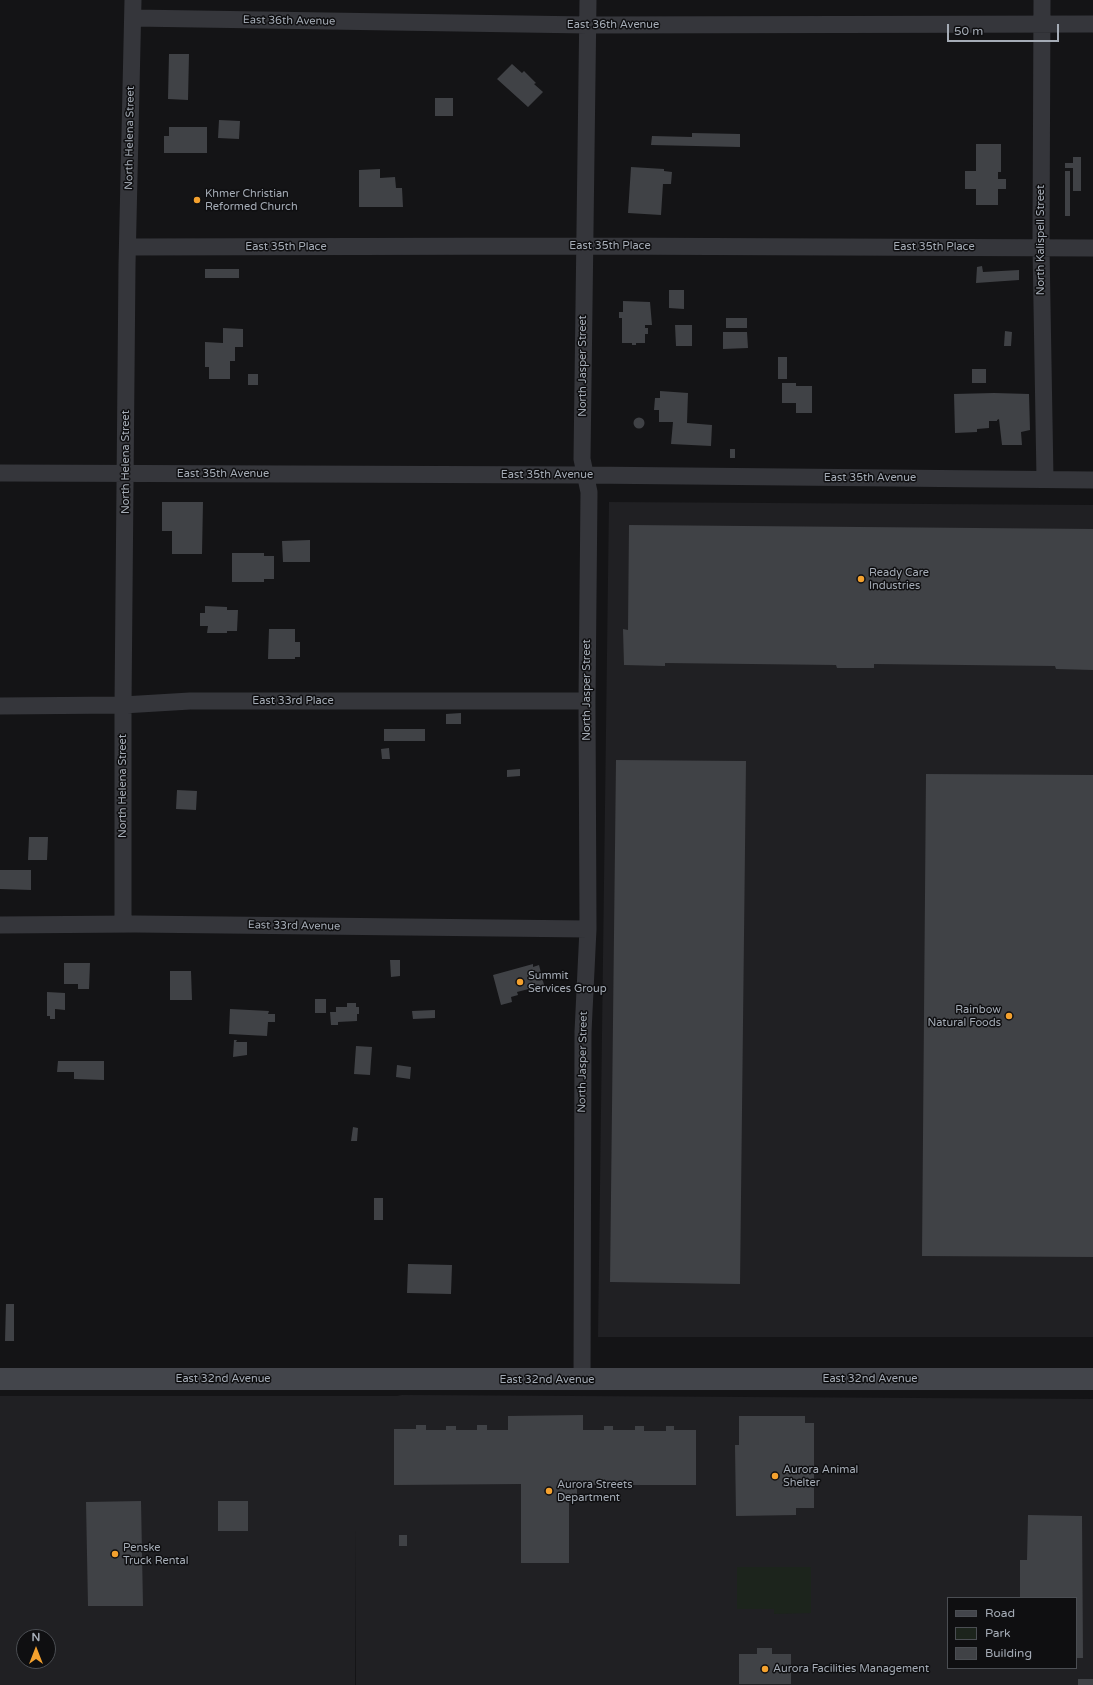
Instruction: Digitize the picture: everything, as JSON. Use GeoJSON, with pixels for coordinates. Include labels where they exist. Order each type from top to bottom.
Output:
{"type":"FeatureCollection","features":[{"type":"Feature","properties":{"kind":"street","name":"North Helena Street"},"geometry":{"type":"LineString","coordinates":[[123,924],[123,705],[128,247],[133,0]]}},
{"type":"Feature","properties":{"kind":"street","name":"North Jasper Street"},"geometry":{"type":"LineString","coordinates":[[582,1380],[583,1040],[588,929],[586,701],[589,492],[582,459],[588,0]]}},
{"type":"Feature","properties":{"kind":"street","name":"North Kalispell Street"},"geometry":{"type":"LineString","coordinates":[[1042,0],[1041,247],[1045,479]]}},
{"type":"Feature","properties":{"kind":"street","name":"East 36th Avenue"},"geometry":{"type":"LineString","coordinates":[[133,18],[588,25],[1093,24]]}},
{"type":"Feature","properties":{"kind":"street","name":"East 35th Place"},"geometry":{"type":"LineString","coordinates":[[128,247],[584,246],[1093,248]]}},
{"type":"Feature","properties":{"kind":"street","name":"East 35th Avenue"},"geometry":{"type":"LineString","coordinates":[[0,473],[585,475],[1093,480]]}},
{"type":"Feature","properties":{"kind":"street","name":"East 33rd Place"},"geometry":{"type":"LineString","coordinates":[[0,706],[123,705],[190,701],[586,701]]}},
{"type":"Feature","properties":{"kind":"street","name":"East 33rd Avenue"},"geometry":{"type":"LineString","coordinates":[[0,925],[123,924],[588,929]]}},
{"type":"Feature","properties":{"kind":"street","name":"East 32nd Avenue"},"geometry":{"type":"LineString","coordinates":[[0,1379],[1093,1379]]}},
{"type":"Feature","properties":{"kind":"shaded area"},"geometry":{"type":"Polygon","coordinates":[[[609,502],[1093,505],[1093,1337],[598,1337],[609,502]]]}},
{"type":"Feature","properties":{"kind":"shaded area"},"geometry":{"type":"Polygon","coordinates":[[[402,1395],[1093,1399],[1093,1685],[356,1685],[356,1527],[355,1685],[0,1685],[0,1396],[402,1395]]]}},
{"type":"Feature","properties":{"kind":"green space"},"geometry":{"type":"Polygon","coordinates":[[[737,1567],[811,1567],[811,1613],[774,1614],[774,1609],[737,1609],[737,1567]]]}},
{"type":"Feature","properties":{"kind":"building"},"geometry":{"type":"Polygon","coordinates":[[[169,54],[189,54],[188,100],[168,99],[169,54]]]}},
{"type":"Feature","properties":{"kind":"building"},"geometry":{"type":"Polygon","coordinates":[[[512,64],[522,73],[524,71],[536,83],[534,84],[543,92],[528,107],[497,79],[512,64]]]}},
{"type":"Feature","properties":{"kind":"building"},"geometry":{"type":"Polygon","coordinates":[[[435,98],[453,98],[453,116],[435,116],[435,98]]]}},
{"type":"Feature","properties":{"kind":"building"},"geometry":{"type":"Polygon","coordinates":[[[219,120],[240,121],[239,139],[218,138],[219,120]]]}},
{"type":"Feature","properties":{"kind":"building"},"geometry":{"type":"Polygon","coordinates":[[[169,127],[207,127],[207,153],[164,153],[164,136],[169,136],[169,127]]]}},
{"type":"Feature","properties":{"kind":"building"},"geometry":{"type":"Polygon","coordinates":[[[692,133],[740,134],[740,147],[651,145],[652,136],[692,137],[692,133]]]}},
{"type":"Feature","properties":{"kind":"building"},"geometry":{"type":"Polygon","coordinates":[[[976,144],[1001,144],[1001,172],[998,172],[998,179],[1006,179],[1006,189],[998,189],[998,205],[976,205],[976,189],[965,189],[965,171],[976,171],[976,144]]]}},
{"type":"Feature","properties":{"kind":"building"},"geometry":{"type":"Polygon","coordinates":[[[1073,157],[1081,157],[1081,191],[1073,191],[1073,168],[1065,168],[1065,163],[1073,163],[1073,157]]]}},
{"type":"Feature","properties":{"kind":"building"},"geometry":{"type":"Polygon","coordinates":[[[631,167],[664,169],[664,171],[672,172],[671,184],[663,184],[661,215],[628,213],[631,167]]]}},
{"type":"Feature","properties":{"kind":"building"},"geometry":{"type":"Polygon","coordinates":[[[380,169],[380,178],[395,177],[396,188],[402,188],[403,207],[359,207],[359,170],[380,169]]]}},
{"type":"Feature","properties":{"kind":"building"},"geometry":{"type":"Polygon","coordinates":[[[1065,171],[1070,171],[1070,216],[1065,216],[1065,171]]]}},
{"type":"Feature","properties":{"kind":"building"},"geometry":{"type":"Polygon","coordinates":[[[982,266],[983,272],[1019,270],[1019,280],[976,283],[977,267],[982,266]]]}},
{"type":"Feature","properties":{"kind":"building"},"geometry":{"type":"Polygon","coordinates":[[[205,269],[239,269],[239,278],[205,278],[205,269]]]}},
{"type":"Feature","properties":{"kind":"building"},"geometry":{"type":"Polygon","coordinates":[[[669,290],[684,290],[684,309],[669,308],[669,290]]]}},
{"type":"Feature","properties":{"kind":"building"},"geometry":{"type":"Polygon","coordinates":[[[623,301],[650,302],[652,325],[645,325],[645,328],[648,328],[648,334],[645,334],[645,343],[636,343],[636,345],[632,345],[632,343],[622,343],[622,318],[619,318],[619,312],[623,312],[623,301]]]}},
{"type":"Feature","properties":{"kind":"building"},"geometry":{"type":"Polygon","coordinates":[[[726,318],[747,318],[747,328],[726,328],[726,318]]]}},
{"type":"Feature","properties":{"kind":"building"},"geometry":{"type":"Polygon","coordinates":[[[675,325],[692,325],[692,346],[676,346],[675,325]]]}},
{"type":"Feature","properties":{"kind":"building"},"geometry":{"type":"Polygon","coordinates":[[[223,328],[243,329],[243,347],[235,347],[235,361],[230,361],[230,379],[209,379],[209,367],[205,367],[205,342],[223,343],[223,328]]]}},
{"type":"Feature","properties":{"kind":"building"},"geometry":{"type":"Polygon","coordinates":[[[1005,331],[1012,332],[1011,346],[1004,346],[1005,331]]]}},
{"type":"Feature","properties":{"kind":"building"},"geometry":{"type":"Polygon","coordinates":[[[723,332],[747,332],[748,348],[723,349],[723,332]]]}},
{"type":"Feature","properties":{"kind":"building"},"geometry":{"type":"Polygon","coordinates":[[[778,357],[787,357],[787,379],[778,379],[778,357]]]}},
{"type":"Feature","properties":{"kind":"building"},"geometry":{"type":"Polygon","coordinates":[[[972,369],[986,369],[986,383],[972,383],[972,369]]]}},
{"type":"Feature","properties":{"kind":"building"},"geometry":{"type":"Polygon","coordinates":[[[248,374],[258,374],[258,385],[248,385],[248,374]]]}},
{"type":"Feature","properties":{"kind":"building"},"geometry":{"type":"Polygon","coordinates":[[[782,383],[796,383],[796,386],[812,386],[812,413],[796,413],[796,403],[782,403],[782,383]]]}},
{"type":"Feature","properties":{"kind":"building"},"geometry":{"type":"Polygon","coordinates":[[[660,391],[688,393],[687,423],[712,425],[711,446],[671,444],[673,422],[659,422],[659,410],[654,410],[655,398],[660,398],[660,391]]]}},
{"type":"Feature","properties":{"kind":"building"},"geometry":{"type":"Polygon","coordinates":[[[954,394],[1029,394],[1030,430],[1021,432],[1022,445],[1002,445],[999,419],[997,421],[989,421],[989,428],[977,429],[977,432],[955,433],[954,394]]]}},
{"type":"Feature","properties":{"kind":"building"},"geometry":{"type":"Polygon","coordinates":[[[639,417],[643,419],[645,423],[643,427],[639,429],[635,427],[633,423],[635,419],[639,417]]]}},
{"type":"Feature","properties":{"kind":"building"},"geometry":{"type":"Polygon","coordinates":[[[730,449],[735,449],[735,458],[730,458],[730,449]]]}},
{"type":"Feature","properties":{"kind":"building"},"geometry":{"type":"Polygon","coordinates":[[[162,502],[203,502],[202,554],[172,554],[172,531],[162,531],[162,502]]]}},
{"type":"Feature","properties":{"kind":"building","name":"Ready Care Industries"},"geometry":{"type":"Polygon","coordinates":[[[629,525],[1093,529],[1093,670],[1056,669],[1055,666],[874,664],[874,668],[837,668],[836,665],[665,663],[665,666],[624,665],[623,629],[628,630],[629,525]]]}},
{"type":"Feature","properties":{"kind":"building"},"geometry":{"type":"Polygon","coordinates":[[[310,540],[310,562],[283,562],[282,541],[310,540]]]}},
{"type":"Feature","properties":{"kind":"building"},"geometry":{"type":"Polygon","coordinates":[[[232,553],[264,553],[264,556],[274,556],[274,579],[264,579],[264,582],[232,582],[232,553]]]}},
{"type":"Feature","properties":{"kind":"building"},"geometry":{"type":"Polygon","coordinates":[[[205,606],[227,607],[227,610],[238,610],[237,631],[227,631],[227,633],[207,633],[208,626],[200,626],[200,613],[205,613],[205,606]]]}},
{"type":"Feature","properties":{"kind":"building"},"geometry":{"type":"Polygon","coordinates":[[[269,629],[295,629],[295,642],[300,642],[300,657],[295,657],[295,659],[268,659],[269,629]]]}},
{"type":"Feature","properties":{"kind":"building"},"geometry":{"type":"Polygon","coordinates":[[[461,713],[461,724],[446,724],[446,714],[461,713]]]}},
{"type":"Feature","properties":{"kind":"building"},"geometry":{"type":"Polygon","coordinates":[[[384,729],[425,729],[425,741],[384,741],[384,729]]]}},
{"type":"Feature","properties":{"kind":"building"},"geometry":{"type":"Polygon","coordinates":[[[389,748],[390,759],[382,759],[381,749],[389,748]]]}},
{"type":"Feature","properties":{"kind":"building"},"geometry":{"type":"Polygon","coordinates":[[[616,760],[746,761],[740,1284],[610,1282],[616,760]]]}},
{"type":"Feature","properties":{"kind":"building"},"geometry":{"type":"Polygon","coordinates":[[[520,769],[520,776],[507,777],[507,770],[520,769]]]}},
{"type":"Feature","properties":{"kind":"building","name":"Rainbow Natural Foods"},"geometry":{"type":"Polygon","coordinates":[[[926,774],[1093,775],[1093,1257],[922,1256],[926,774]]]}},
{"type":"Feature","properties":{"kind":"building"},"geometry":{"type":"Polygon","coordinates":[[[177,790],[197,791],[196,810],[176,809],[177,790]]]}},
{"type":"Feature","properties":{"kind":"building"},"geometry":{"type":"Polygon","coordinates":[[[29,837],[48,837],[47,860],[28,860],[29,837]]]}},
{"type":"Feature","properties":{"kind":"building"},"geometry":{"type":"Polygon","coordinates":[[[0,870],[31,870],[31,890],[0,889],[0,870]]]}},
{"type":"Feature","properties":{"kind":"building"},"geometry":{"type":"Polygon","coordinates":[[[390,960],[400,960],[400,976],[391,977],[390,960]]]}},
{"type":"Feature","properties":{"kind":"building"},"geometry":{"type":"Polygon","coordinates":[[[64,963],[90,963],[89,989],[78,989],[78,984],[64,984],[64,963]]]}},
{"type":"Feature","properties":{"kind":"building"},"geometry":{"type":"Polygon","coordinates":[[[533,964],[533,967],[539,965],[544,985],[517,992],[518,995],[511,997],[512,1002],[501,1005],[493,975],[533,964]]]}},
{"type":"Feature","properties":{"kind":"building"},"geometry":{"type":"Polygon","coordinates":[[[170,971],[191,971],[192,1000],[170,1000],[170,971]]]}},
{"type":"Feature","properties":{"kind":"building"},"geometry":{"type":"Polygon","coordinates":[[[47,992],[65,993],[65,1010],[55,1009],[55,1019],[50,1019],[50,1016],[47,1016],[47,992]]]}},
{"type":"Feature","properties":{"kind":"building"},"geometry":{"type":"Polygon","coordinates":[[[315,999],[326,999],[326,1013],[315,1013],[315,999]]]}},
{"type":"Feature","properties":{"kind":"building"},"geometry":{"type":"Polygon","coordinates":[[[347,1003],[356,1003],[356,1007],[359,1007],[357,1021],[338,1022],[338,1025],[331,1025],[330,1012],[336,1012],[336,1007],[347,1007],[347,1003]]]}},
{"type":"Feature","properties":{"kind":"building"},"geometry":{"type":"Polygon","coordinates":[[[230,1009],[269,1011],[268,1014],[275,1014],[275,1022],[268,1022],[267,1036],[229,1034],[230,1009]]]}},
{"type":"Feature","properties":{"kind":"building"},"geometry":{"type":"Polygon","coordinates":[[[435,1010],[435,1018],[413,1019],[412,1011],[435,1010]]]}},
{"type":"Feature","properties":{"kind":"building"},"geometry":{"type":"Polygon","coordinates":[[[234,1040],[237,1040],[236,1042],[247,1042],[247,1055],[233,1057],[234,1040]]]}},
{"type":"Feature","properties":{"kind":"building"},"geometry":{"type":"Polygon","coordinates":[[[356,1046],[372,1047],[370,1075],[354,1074],[356,1046]]]}},
{"type":"Feature","properties":{"kind":"building"},"geometry":{"type":"Polygon","coordinates":[[[58,1061],[104,1061],[104,1080],[74,1079],[74,1072],[57,1072],[58,1061]]]}},
{"type":"Feature","properties":{"kind":"building"},"geometry":{"type":"Polygon","coordinates":[[[397,1065],[411,1067],[410,1079],[396,1077],[397,1065]]]}},
{"type":"Feature","properties":{"kind":"building"},"geometry":{"type":"Polygon","coordinates":[[[353,1127],[358,1128],[357,1141],[351,1141],[353,1127]]]}},
{"type":"Feature","properties":{"kind":"building"},"geometry":{"type":"Polygon","coordinates":[[[374,1198],[383,1198],[383,1220],[374,1220],[374,1198]]]}},
{"type":"Feature","properties":{"kind":"building"},"geometry":{"type":"Polygon","coordinates":[[[408,1264],[452,1265],[451,1294],[407,1293],[408,1264]]]}},
{"type":"Feature","properties":{"kind":"building"},"geometry":{"type":"Polygon","coordinates":[[[6,1304],[14,1304],[14,1341],[5,1341],[6,1304]]]}},
{"type":"Feature","properties":{"kind":"building","name":"Aurora Streets Department"},"geometry":{"type":"Polygon","coordinates":[[[583,1415],[583,1430],[604,1430],[604,1426],[613,1426],[613,1430],[635,1430],[635,1426],[644,1426],[644,1431],[666,1431],[666,1426],[674,1426],[674,1430],[696,1430],[696,1485],[577,1485],[577,1497],[569,1497],[569,1563],[521,1563],[521,1484],[394,1485],[394,1429],[416,1429],[416,1425],[426,1425],[426,1430],[446,1430],[446,1426],[456,1426],[456,1430],[477,1430],[477,1425],[487,1425],[487,1430],[508,1430],[508,1416],[583,1415]]]}},
{"type":"Feature","properties":{"kind":"building","name":"Aurora Animal Shelter"},"geometry":{"type":"Polygon","coordinates":[[[739,1416],[805,1416],[805,1423],[814,1423],[814,1508],[796,1508],[796,1515],[736,1516],[735,1445],[739,1445],[739,1416]]]}},
{"type":"Feature","properties":{"kind":"building","name":"Penske Truck Rental"},"geometry":{"type":"Polygon","coordinates":[[[141,1501],[143,1606],[88,1606],[86,1502],[141,1501]]]}},
{"type":"Feature","properties":{"kind":"building"},"geometry":{"type":"Polygon","coordinates":[[[218,1501],[248,1501],[248,1531],[218,1531],[218,1501]]]}},
{"type":"Feature","properties":{"kind":"building"},"geometry":{"type":"Polygon","coordinates":[[[1028,1515],[1082,1516],[1083,1658],[1077,1658],[1077,1597],[1020,1597],[1020,1560],[1027,1560],[1028,1515]]]}},
{"type":"Feature","properties":{"kind":"building"},"geometry":{"type":"Polygon","coordinates":[[[399,1535],[407,1535],[407,1546],[399,1546],[399,1535]]]}},
{"type":"Feature","properties":{"kind":"building","name":"Aurora Facilities Management"},"geometry":{"type":"Polygon","coordinates":[[[757,1648],[772,1648],[772,1654],[791,1654],[791,1684],[739,1684],[739,1654],[757,1654],[757,1648]]]}},
{"type":"Feature","properties":{"kind":"building"},"geometry":{"type":"Polygon","coordinates":[[[1078,1679],[1093,1679],[1093,1685],[1078,1685],[1078,1679]]]}},
{"type":"Feature","properties":{"kind":"place","name":"Khmer Christian Reformed Church"},"geometry":{"type":"Point","coordinates":[197,200]}},
{"type":"Feature","properties":{"kind":"place","name":"Ready Care Industries"},"geometry":{"type":"Point","coordinates":[861,579]}},
{"type":"Feature","properties":{"kind":"place","name":"Summit Services Group"},"geometry":{"type":"Point","coordinates":[520,982]}},
{"type":"Feature","properties":{"kind":"place","name":"Rainbow Natural Foods"},"geometry":{"type":"Point","coordinates":[1009,1016]}},
{"type":"Feature","properties":{"kind":"place","name":"Aurora Animal Shelter"},"geometry":{"type":"Point","coordinates":[775,1476]}},
{"type":"Feature","properties":{"kind":"place","name":"Aurora Streets Department"},"geometry":{"type":"Point","coordinates":[549,1491]}},
{"type":"Feature","properties":{"kind":"place","name":"Penske Truck Rental"},"geometry":{"type":"Point","coordinates":[115,1554]}},
{"type":"Feature","properties":{"kind":"place","name":"Aurora Facilities Management"},"geometry":{"type":"Point","coordinates":[765,1669]}}]}
